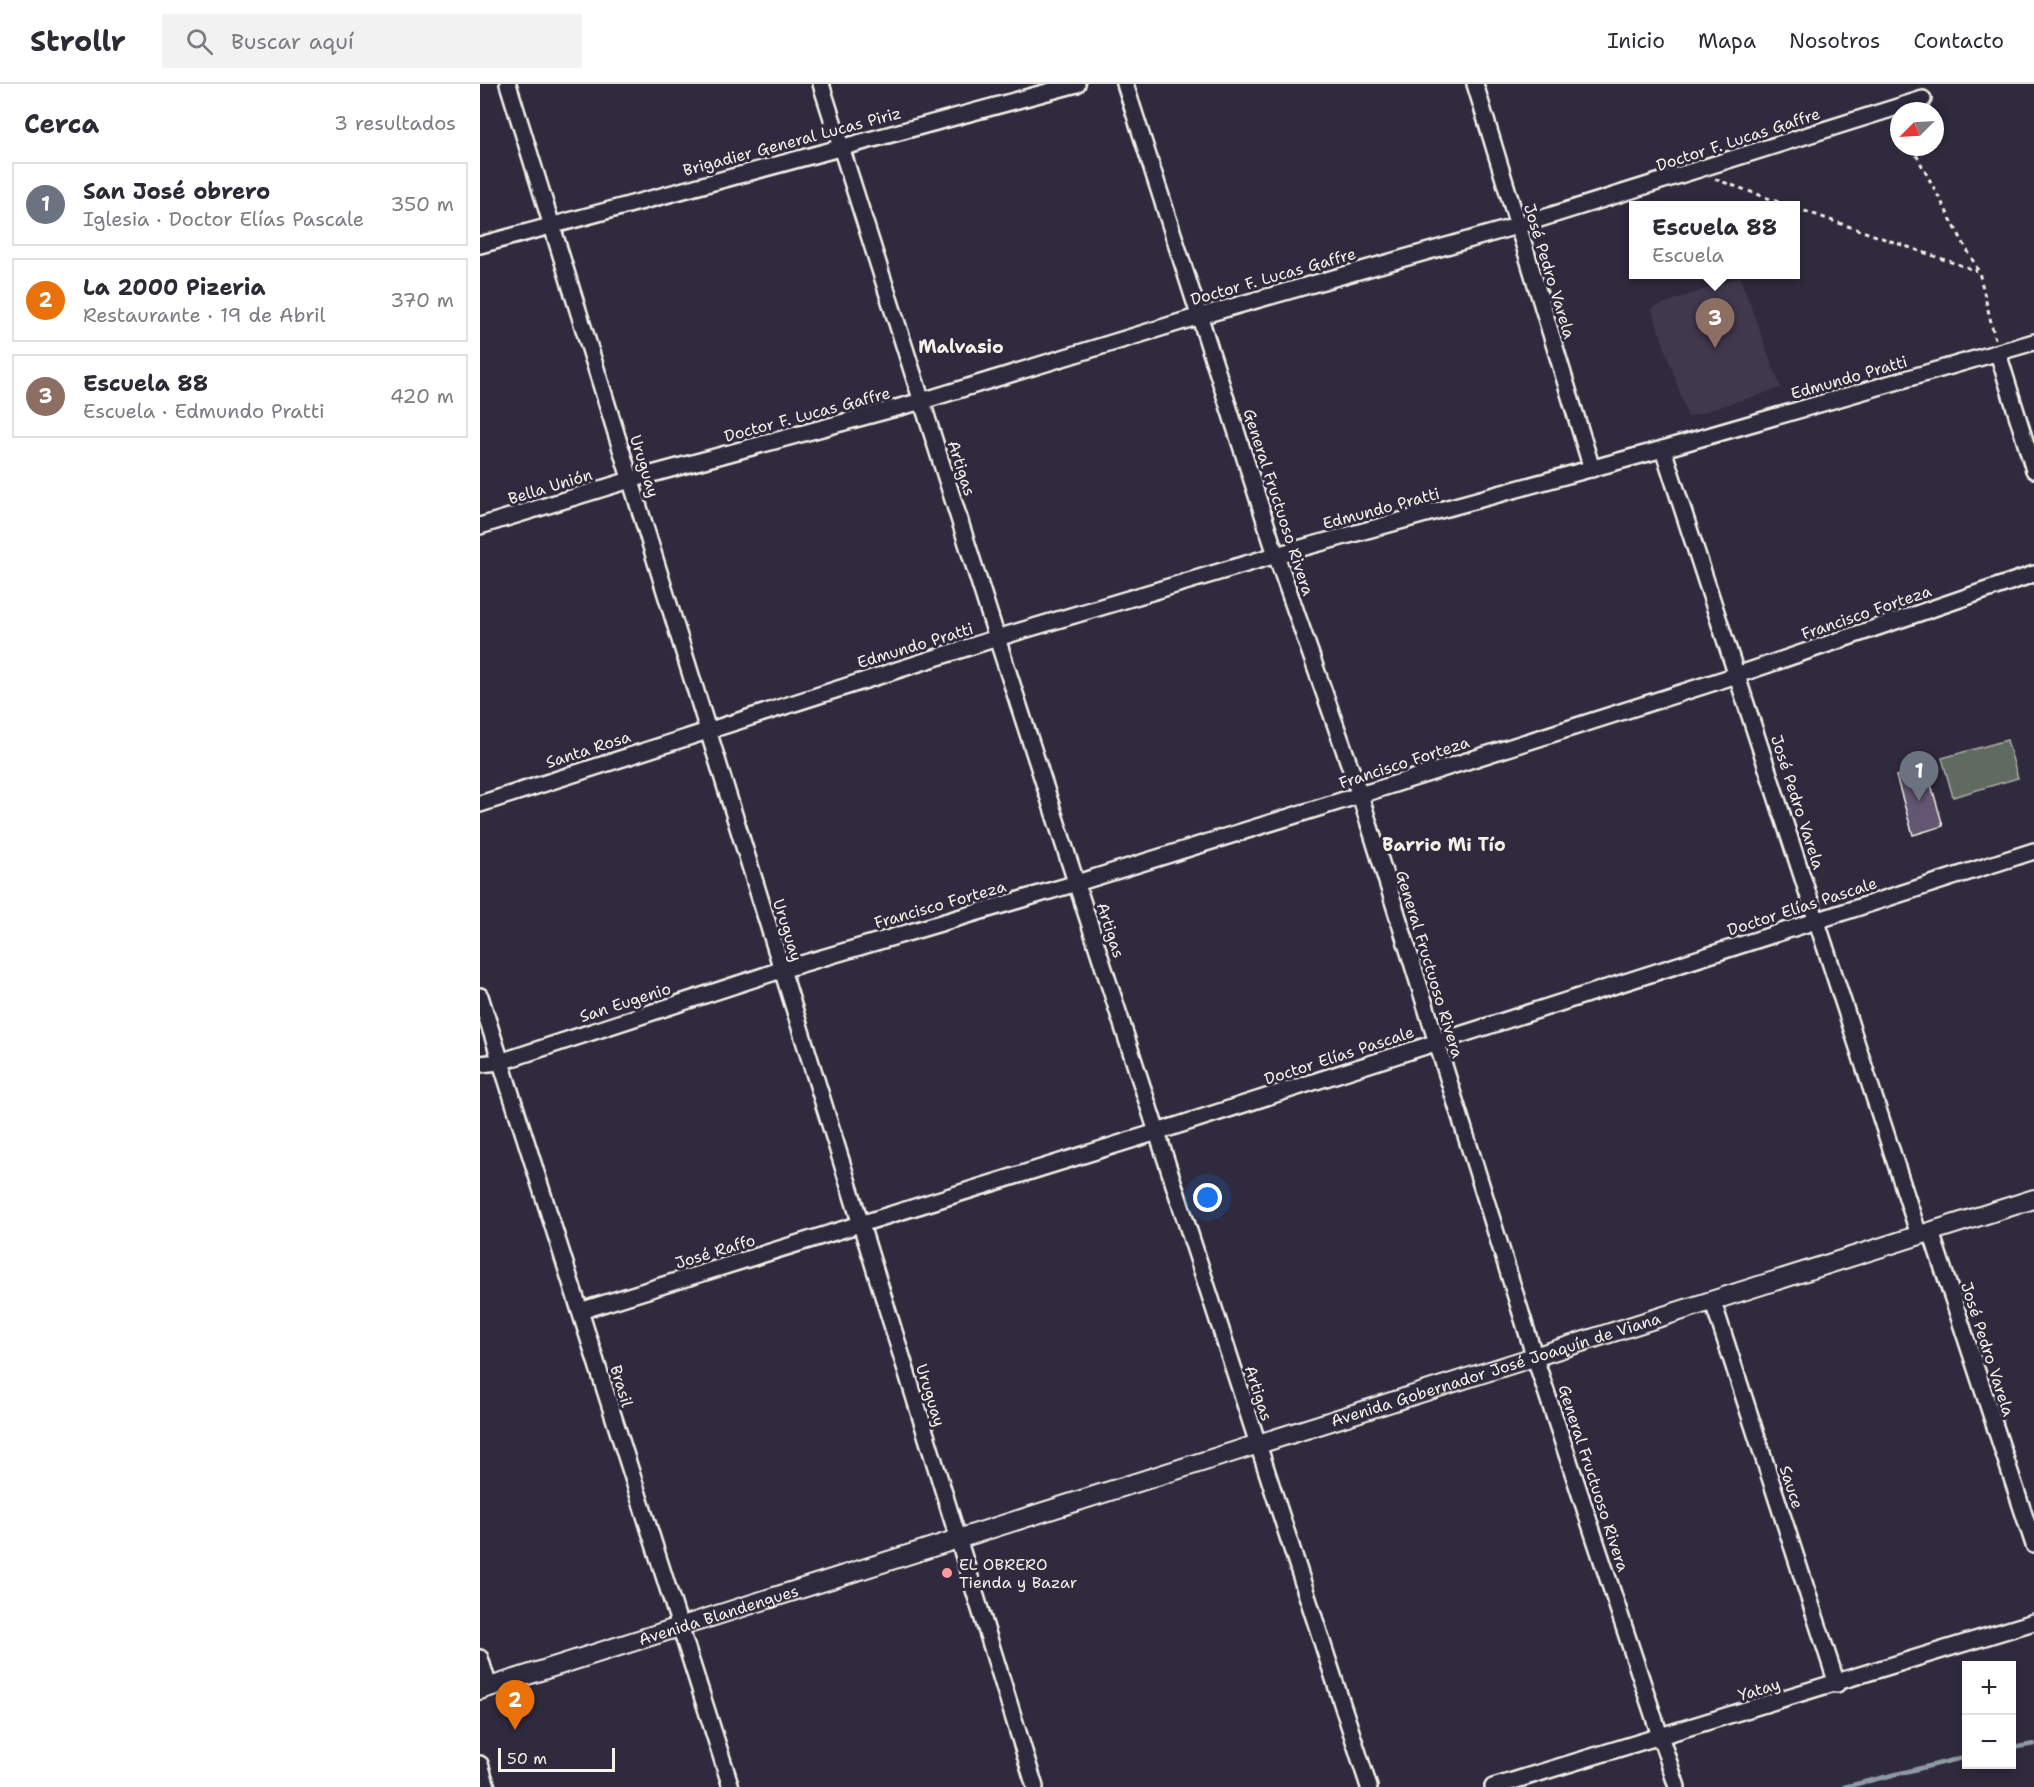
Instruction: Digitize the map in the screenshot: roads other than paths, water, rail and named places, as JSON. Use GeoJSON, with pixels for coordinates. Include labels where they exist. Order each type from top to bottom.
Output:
{"type":"FeatureCollection","features":[{"type":"Feature","properties":{"kind":"street","name":"Uruguay"},"geometry":{"type":"LineString","coordinates":[[508,84],[1035,1787]]}},
{"type":"Feature","properties":{"kind":"street","name":"Artigas"},"geometry":{"type":"LineString","coordinates":[[821,84],[1257,1446],[1369,1787]]}},
{"type":"Feature","properties":{"kind":"street","name":"Brigadier General Lucas Piriz"},"geometry":{"type":"LineString","coordinates":[[480,245],[1077,84]]}},
{"type":"Feature","properties":{"kind":"street","name":"General Fructuoso Rivera"},"geometry":{"type":"LineString","coordinates":[[1125,84],[1276,555],[1360,795],[1536,1358],[1677,1787]]}},
{"type":"Feature","properties":{"kind":"street","name":"José Pedro Varela"},"geometry":{"type":"LineString","coordinates":[[1475,84],[1592,469]]}},
{"type":"Feature","properties":{"kind":"street","name":"Doctor F. Lucas Gaffre"},"geometry":{"type":"LineString","coordinates":[[630,480],[922,401],[1200,316],[1517,226],[1923,99]]}},
{"type":"Feature","properties":{"kind":"street","name":"Edmundo Pratti"},"geometry":{"type":"LineString","coordinates":[[707,729],[997,638],[1276,555],[1592,469],[2034,342]]}},
{"type":"Feature","properties":{"kind":"street"},"geometry":{"type":"LineString","coordinates":[[1998,352],[2034,470]]}},
{"type":"Feature","properties":{"kind":"street","name":"José Pedro Varela"},"geometry":{"type":"LineString","coordinates":[[1663,449],[1817,920],[2034,1545]]}},
{"type":"Feature","properties":{"kind":"street","name":"Bella Unión"},"geometry":{"type":"LineString","coordinates":[[480,526],[630,480]]}},
{"type":"Feature","properties":{"kind":"street","name":"Francisco Forteza"},"geometry":{"type":"LineString","coordinates":[[781,969],[1077,883],[1360,795],[1737,675],[2034,574]]}},
{"type":"Feature","properties":{"kind":"street","name":"Santa Rosa"},"geometry":{"type":"LineString","coordinates":[[480,804],[707,729]]}},
{"type":"Feature","properties":{"kind":"street","name":"Doctor Elías Pascale"},"geometry":{"type":"LineString","coordinates":[[860,1225],[2034,851]]}},
{"type":"Feature","properties":{"kind":"street","name":"San Eugenio"},"geometry":{"type":"LineString","coordinates":[[480,1064],[500,1062],[781,969]]}},
{"type":"Feature","properties":{"kind":"street","name":"Brasil"},"geometry":{"type":"LineString","coordinates":[[480,996],[731,1787]]}},
{"type":"Feature","properties":{"kind":"street","name":"Avenida Gobernador José Joaquín de Viana"},"geometry":{"type":"LineString","coordinates":[[957,1540],[2034,1199]]}},
{"type":"Feature","properties":{"kind":"street","name":"José Raffo"},"geometry":{"type":"LineString","coordinates":[[580,1311],[860,1225]]}},
{"type":"Feature","properties":{"kind":"street","name":"Sauce"},"geometry":{"type":"LineString","coordinates":[[1713,1302],[1837,1684]]}},
{"type":"Feature","properties":{"kind":"street","name":"Avenida Blandengues"},"geometry":{"type":"LineString","coordinates":[[484,1688],[957,1540]]}},
{"type":"Feature","properties":{"kind":"street","name":"Yatay"},"geometry":{"type":"LineString","coordinates":[[1493,1787],[1837,1684],[2034,1622]]}},
{"type":"Feature","properties":{"kind":"street"},"geometry":{"type":"LineString","coordinates":[[480,1658],[484,1688]]}},
{"type":"Feature","properties":{"kind":"street"},"geometry":{"type":"LineString","coordinates":[[480,1764],[488,1787]]}},
{"type":"Feature","properties":{"kind":"waterway"},"geometry":{"type":"LineString","coordinates":[[2016,1747],[2034,1744]]}},
{"type":"Feature","properties":{"kind":"waterway"},"geometry":{"type":"LineString","coordinates":[[1844,1787],[1962,1758]]}},
{"type":"Feature","properties":{"kind":"place","name":"Escuela 88"},"geometry":{"type":"Point","coordinates":[1715,348]}},
{"type":"Feature","properties":{"kind":"place","name":"San José obrero"},"geometry":{"type":"Point","coordinates":[1919,801]}},
{"type":"Feature","properties":{"kind":"place","name":"EL OBRERO Tienda y Bazar"},"geometry":{"type":"Point","coordinates":[947,1573]}},
{"type":"Feature","properties":{"kind":"place","name":"La 2000 Pizeria"},"geometry":{"type":"Point","coordinates":[515,1730]}},
{"type":"Feature","properties":{"kind":"district","name":"Malvasio"},"geometry":{"type":"Point","coordinates":[961,347]}},
{"type":"Feature","properties":{"kind":"district","name":"Barrio Mi Tío"},"geometry":{"type":"Point","coordinates":[1444,845]}}]}
